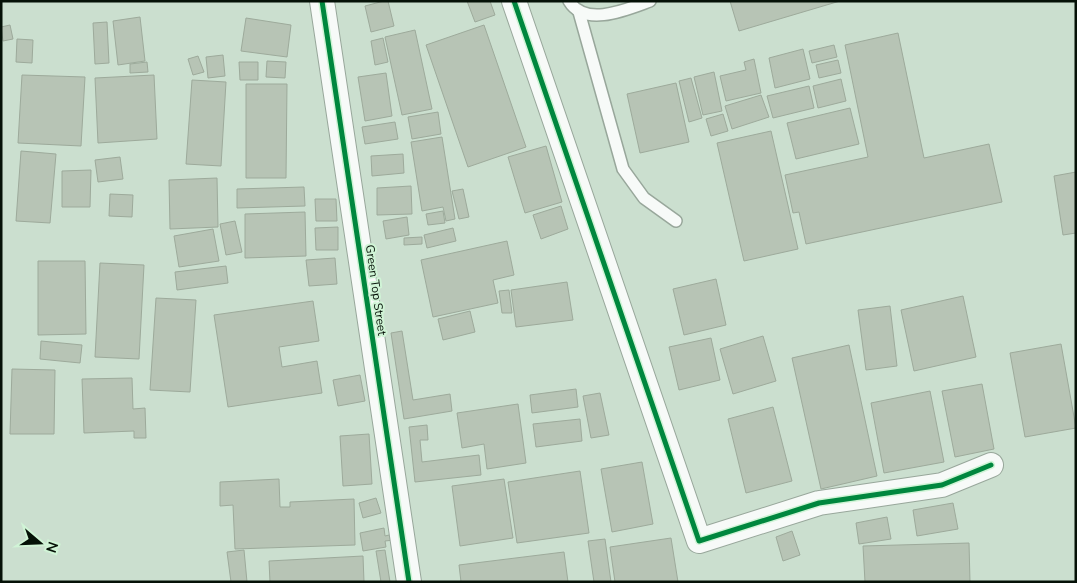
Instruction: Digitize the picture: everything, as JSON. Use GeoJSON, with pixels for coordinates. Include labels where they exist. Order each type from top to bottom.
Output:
{"type":"FeatureCollection","features":[{"type":"Feature","properties":{"kind":"street","name":"Green Top Street"},"geometry":{"type":"LineString","coordinates":[[322,1],[409,582]]}},
{"type":"Feature","properties":{"kind":"street"},"geometry":{"type":"LineString","coordinates":[[514,1],[699,541],[820,503],[942,485],[991,465]]}},
{"type":"Feature","properties":{"kind":"lane"},"geometry":{"type":"LineString","coordinates":[[570,1],[579,12],[623,169],[644,198],[676,221]]}},
{"type":"Feature","properties":{"kind":"lane"},"geometry":{"type":"LineString","coordinates":[[579,12],[593,15],[615,13],[650,1]]}},
{"type":"Feature","properties":{"kind":"building"},"geometry":{"type":"Polygon","coordinates":[[[388,1],[394,26],[371,32],[365,6],[388,1]]]}},
{"type":"Feature","properties":{"kind":"building"},"geometry":{"type":"Polygon","coordinates":[[[467,1],[490,1],[495,15],[475,22],[467,1]]]}},
{"type":"Feature","properties":{"kind":"building"},"geometry":{"type":"Polygon","coordinates":[[[730,1],[840,1],[739,31],[730,1]]]}},
{"type":"Feature","properties":{"kind":"building"},"geometry":{"type":"Polygon","coordinates":[[[140,17],[145,61],[118,65],[113,21],[140,17]]]}},
{"type":"Feature","properties":{"kind":"building"},"geometry":{"type":"Polygon","coordinates":[[[246,18],[291,25],[287,57],[241,51],[246,18]]]}},
{"type":"Feature","properties":{"kind":"building"},"geometry":{"type":"Polygon","coordinates":[[[107,22],[109,63],[95,64],[93,23],[107,22]]]}},
{"type":"Feature","properties":{"kind":"building"},"geometry":{"type":"Polygon","coordinates":[[[10,25],[13,39],[3,41],[1,27],[10,25]]]}},
{"type":"Feature","properties":{"kind":"building"},"geometry":{"type":"Polygon","coordinates":[[[484,25],[526,147],[468,167],[426,45],[484,25]]]}},
{"type":"Feature","properties":{"kind":"building"},"geometry":{"type":"Polygon","coordinates":[[[415,30],[432,109],[402,115],[385,37],[415,30]]]}},
{"type":"Feature","properties":{"kind":"building"},"geometry":{"type":"Polygon","coordinates":[[[898,33],[924,158],[989,144],[1002,202],[806,244],[799,212],[793,213],[785,175],[868,157],[845,45],[898,33]]]}},
{"type":"Feature","properties":{"kind":"building"},"geometry":{"type":"Polygon","coordinates":[[[383,38],[388,62],[375,65],[371,41],[383,38]]]}},
{"type":"Feature","properties":{"kind":"building"},"geometry":{"type":"Polygon","coordinates":[[[17,39],[33,40],[32,63],[16,62],[17,39]]]}},
{"type":"Feature","properties":{"kind":"building"},"geometry":{"type":"Polygon","coordinates":[[[834,45],[837,57],[812,63],[809,51],[834,45]]]}},
{"type":"Feature","properties":{"kind":"building"},"geometry":{"type":"Polygon","coordinates":[[[803,49],[810,79],[775,88],[769,58],[803,49]]]}},
{"type":"Feature","properties":{"kind":"building"},"geometry":{"type":"Polygon","coordinates":[[[223,55],[225,76],[208,78],[206,57],[223,55]]]}},
{"type":"Feature","properties":{"kind":"building"},"geometry":{"type":"Polygon","coordinates":[[[198,56],[204,72],[193,75],[188,59],[198,56]]]}},
{"type":"Feature","properties":{"kind":"building"},"geometry":{"type":"Polygon","coordinates":[[[754,59],[761,93],[726,101],[720,76],[746,70],[744,62],[754,59]]]}},
{"type":"Feature","properties":{"kind":"building"},"geometry":{"type":"Polygon","coordinates":[[[838,60],[841,73],[819,78],[816,65],[838,60]]]}},
{"type":"Feature","properties":{"kind":"building"},"geometry":{"type":"Polygon","coordinates":[[[267,61],[286,62],[285,78],[266,77],[267,61]]]}},
{"type":"Feature","properties":{"kind":"building"},"geometry":{"type":"Polygon","coordinates":[[[147,62],[148,72],[130,73],[130,64],[147,62]]]}},
{"type":"Feature","properties":{"kind":"building"},"geometry":{"type":"Polygon","coordinates":[[[239,62],[258,62],[258,80],[240,80],[239,62]]]}},
{"type":"Feature","properties":{"kind":"building"},"geometry":{"type":"Polygon","coordinates":[[[714,72],[722,111],[703,115],[694,77],[714,72]]]}},
{"type":"Feature","properties":{"kind":"building"},"geometry":{"type":"Polygon","coordinates":[[[386,73],[392,116],[365,121],[358,77],[386,73]]]}},
{"type":"Feature","properties":{"kind":"building"},"geometry":{"type":"Polygon","coordinates":[[[22,75],[85,77],[81,146],[18,143],[22,75]]]}},
{"type":"Feature","properties":{"kind":"building"},"geometry":{"type":"Polygon","coordinates":[[[154,75],[157,139],[98,143],[95,78],[154,75]]]}},
{"type":"Feature","properties":{"kind":"building"},"geometry":{"type":"Polygon","coordinates":[[[691,78],[702,118],[689,122],[679,81],[691,78]]]}},
{"type":"Feature","properties":{"kind":"building"},"geometry":{"type":"Polygon","coordinates":[[[841,79],[846,101],[818,108],[813,86],[841,79]]]}},
{"type":"Feature","properties":{"kind":"building"},"geometry":{"type":"Polygon","coordinates":[[[192,80],[226,82],[221,166],[186,164],[192,80]]]}},
{"type":"Feature","properties":{"kind":"building"},"geometry":{"type":"Polygon","coordinates":[[[676,83],[689,142],[640,153],[627,94],[676,83]]]}},
{"type":"Feature","properties":{"kind":"building"},"geometry":{"type":"Polygon","coordinates":[[[246,84],[287,84],[286,178],[246,178],[246,84]]]}},
{"type":"Feature","properties":{"kind":"building"},"geometry":{"type":"Polygon","coordinates":[[[809,86],[814,108],[773,118],[767,96],[809,86]]]}},
{"type":"Feature","properties":{"kind":"building"},"geometry":{"type":"Polygon","coordinates":[[[761,95],[769,117],[732,129],[725,106],[761,95]]]}},
{"type":"Feature","properties":{"kind":"building"},"geometry":{"type":"Polygon","coordinates":[[[850,108],[859,144],[796,159],[787,123],[850,108]]]}},
{"type":"Feature","properties":{"kind":"building"},"geometry":{"type":"Polygon","coordinates":[[[438,112],[441,134],[412,139],[408,117],[438,112]]]}},
{"type":"Feature","properties":{"kind":"building"},"geometry":{"type":"Polygon","coordinates":[[[723,114],[728,131],[711,136],[706,119],[723,114]]]}},
{"type":"Feature","properties":{"kind":"building"},"geometry":{"type":"Polygon","coordinates":[[[395,122],[398,139],[365,144],[362,127],[395,122]]]}},
{"type":"Feature","properties":{"kind":"building"},"geometry":{"type":"Polygon","coordinates":[[[771,131],[798,249],[744,261],[717,143],[771,131]]]}},
{"type":"Feature","properties":{"kind":"building"},"geometry":{"type":"Polygon","coordinates":[[[442,137],[455,219],[446,221],[443,207],[422,211],[411,142],[442,137]]]}},
{"type":"Feature","properties":{"kind":"building"},"geometry":{"type":"Polygon","coordinates":[[[546,146],[562,202],[525,213],[508,157],[546,146]]]}},
{"type":"Feature","properties":{"kind":"building"},"geometry":{"type":"Polygon","coordinates":[[[21,151],[56,154],[50,223],[16,221],[21,151]]]}},
{"type":"Feature","properties":{"kind":"building"},"geometry":{"type":"Polygon","coordinates":[[[403,154],[404,173],[372,176],[371,156],[403,154]]]}},
{"type":"Feature","properties":{"kind":"building"},"geometry":{"type":"Polygon","coordinates":[[[120,157],[123,179],[98,182],[95,160],[120,157]]]}},
{"type":"Feature","properties":{"kind":"building"},"geometry":{"type":"Polygon","coordinates":[[[91,170],[90,207],[62,207],[62,171],[91,170]]]}},
{"type":"Feature","properties":{"kind":"building"},"geometry":{"type":"Polygon","coordinates":[[[1076,172],[1076,233],[1063,235],[1054,176],[1076,172]]]}},
{"type":"Feature","properties":{"kind":"building"},"geometry":{"type":"Polygon","coordinates":[[[217,178],[218,227],[170,229],[169,180],[217,178]]]}},
{"type":"Feature","properties":{"kind":"building"},"geometry":{"type":"Polygon","coordinates":[[[411,186],[412,214],[377,215],[377,188],[411,186]]]}},
{"type":"Feature","properties":{"kind":"building"},"geometry":{"type":"Polygon","coordinates":[[[304,187],[305,206],[237,208],[237,189],[304,187]]]}},
{"type":"Feature","properties":{"kind":"building"},"geometry":{"type":"Polygon","coordinates":[[[463,189],[469,217],[459,219],[452,191],[463,189]]]}},
{"type":"Feature","properties":{"kind":"building"},"geometry":{"type":"Polygon","coordinates":[[[110,194],[133,195],[132,217],[109,216],[110,194]]]}},
{"type":"Feature","properties":{"kind":"building"},"geometry":{"type":"Polygon","coordinates":[[[315,199],[336,199],[337,221],[316,221],[315,199]]]}},
{"type":"Feature","properties":{"kind":"building"},"geometry":{"type":"Polygon","coordinates":[[[561,206],[568,229],[541,239],[533,215],[561,206]]]}},
{"type":"Feature","properties":{"kind":"building"},"geometry":{"type":"Polygon","coordinates":[[[443,211],[445,223],[428,225],[426,214],[443,211]]]}},
{"type":"Feature","properties":{"kind":"building"},"geometry":{"type":"Polygon","coordinates":[[[305,212],[306,256],[245,258],[245,214],[305,212]]]}},
{"type":"Feature","properties":{"kind":"building"},"geometry":{"type":"Polygon","coordinates":[[[407,217],[409,235],[386,239],[383,221],[407,217]]]}},
{"type":"Feature","properties":{"kind":"building"},"geometry":{"type":"Polygon","coordinates":[[[235,221],[242,252],[226,255],[220,224],[235,221]]]}},
{"type":"Feature","properties":{"kind":"building"},"geometry":{"type":"Polygon","coordinates":[[[338,227],[338,250],[316,250],[315,228],[338,227]]]}},
{"type":"Feature","properties":{"kind":"building"},"geometry":{"type":"Polygon","coordinates":[[[453,228],[456,241],[427,248],[424,235],[453,228]]]}},
{"type":"Feature","properties":{"kind":"building"},"geometry":{"type":"Polygon","coordinates":[[[213,229],[219,261],[179,267],[174,236],[213,229]]]}},
{"type":"Feature","properties":{"kind":"building"},"geometry":{"type":"Polygon","coordinates":[[[422,237],[422,244],[404,245],[404,238],[422,237]]]}},
{"type":"Feature","properties":{"kind":"building"},"geometry":{"type":"Polygon","coordinates":[[[507,241],[514,275],[493,280],[498,303],[433,317],[421,260],[507,241]]]}},
{"type":"Feature","properties":{"kind":"building"},"geometry":{"type":"Polygon","coordinates":[[[335,258],[337,284],[309,286],[306,260],[335,258]]]}},
{"type":"Feature","properties":{"kind":"building"},"geometry":{"type":"Polygon","coordinates":[[[38,261],[85,261],[86,334],[38,335],[38,261]]]}},
{"type":"Feature","properties":{"kind":"building"},"geometry":{"type":"Polygon","coordinates":[[[100,263],[144,265],[139,359],[95,357],[100,263]]]}},
{"type":"Feature","properties":{"kind":"building"},"geometry":{"type":"Polygon","coordinates":[[[226,266],[228,283],[177,290],[175,272],[226,266]]]}},
{"type":"Feature","properties":{"kind":"building"},"geometry":{"type":"Polygon","coordinates":[[[716,279],[726,325],[684,335],[673,289],[716,279]]]}},
{"type":"Feature","properties":{"kind":"building"},"geometry":{"type":"Polygon","coordinates":[[[567,282],[573,320],[516,327],[511,290],[567,282]]]}},
{"type":"Feature","properties":{"kind":"building"},"geometry":{"type":"Polygon","coordinates":[[[509,290],[512,313],[502,313],[499,291],[509,290]]]}},
{"type":"Feature","properties":{"kind":"building"},"geometry":{"type":"Polygon","coordinates":[[[963,296],[976,357],[914,371],[901,310],[963,296]]]}},
{"type":"Feature","properties":{"kind":"building"},"geometry":{"type":"Polygon","coordinates":[[[156,298],[196,300],[190,392],[150,390],[156,298]]]}},
{"type":"Feature","properties":{"kind":"building"},"geometry":{"type":"Polygon","coordinates":[[[313,301],[319,341],[279,347],[282,367],[317,361],[322,393],[228,407],[214,315],[313,301]]]}},
{"type":"Feature","properties":{"kind":"building"},"geometry":{"type":"Polygon","coordinates":[[[890,306],[897,366],[866,370],[858,310],[890,306]]]}},
{"type":"Feature","properties":{"kind":"building"},"geometry":{"type":"Polygon","coordinates":[[[470,311],[475,332],[443,340],[438,319],[470,311]]]}},
{"type":"Feature","properties":{"kind":"building"},"geometry":{"type":"Polygon","coordinates":[[[402,331],[413,400],[450,394],[452,411],[404,419],[391,333],[402,331]]]}},
{"type":"Feature","properties":{"kind":"building"},"geometry":{"type":"Polygon","coordinates":[[[763,336],[776,381],[733,394],[720,349],[763,336]]]}},
{"type":"Feature","properties":{"kind":"building"},"geometry":{"type":"Polygon","coordinates":[[[711,338],[720,380],[679,390],[669,347],[711,338]]]}},
{"type":"Feature","properties":{"kind":"building"},"geometry":{"type":"Polygon","coordinates":[[[41,341],[82,345],[80,363],[40,359],[41,341]]]}},
{"type":"Feature","properties":{"kind":"building"},"geometry":{"type":"Polygon","coordinates":[[[1061,344],[1076,428],[1025,437],[1010,353],[1061,344]]]}},
{"type":"Feature","properties":{"kind":"building"},"geometry":{"type":"Polygon","coordinates":[[[849,345],[877,476],[821,489],[792,358],[849,345]]]}},
{"type":"Feature","properties":{"kind":"building"},"geometry":{"type":"Polygon","coordinates":[[[12,369],[55,370],[54,434],[10,434],[12,369]]]}},
{"type":"Feature","properties":{"kind":"building"},"geometry":{"type":"Polygon","coordinates":[[[360,375],[365,401],[338,406],[333,380],[360,375]]]}},
{"type":"Feature","properties":{"kind":"building"},"geometry":{"type":"Polygon","coordinates":[[[132,378],[133,409],[145,408],[146,438],[134,438],[134,431],[84,433],[82,379],[132,378]]]}},
{"type":"Feature","properties":{"kind":"building"},"geometry":{"type":"Polygon","coordinates":[[[982,384],[994,449],[955,457],[942,391],[982,384]]]}},
{"type":"Feature","properties":{"kind":"building"},"geometry":{"type":"Polygon","coordinates":[[[576,389],[578,407],[532,413],[530,395],[576,389]]]}},
{"type":"Feature","properties":{"kind":"building"},"geometry":{"type":"Polygon","coordinates":[[[930,391],[944,462],[884,473],[871,403],[930,391]]]}},
{"type":"Feature","properties":{"kind":"building"},"geometry":{"type":"Polygon","coordinates":[[[600,393],[609,435],[591,438],[583,396],[600,393]]]}},
{"type":"Feature","properties":{"kind":"building"},"geometry":{"type":"Polygon","coordinates":[[[518,404],[526,463],[487,469],[484,444],[462,448],[457,413],[518,404]]]}},
{"type":"Feature","properties":{"kind":"building"},"geometry":{"type":"Polygon","coordinates":[[[773,407],[792,481],[746,493],[728,419],[773,407]]]}},
{"type":"Feature","properties":{"kind":"building"},"geometry":{"type":"Polygon","coordinates":[[[580,419],[582,441],[536,447],[533,424],[580,419]]]}},
{"type":"Feature","properties":{"kind":"building"},"geometry":{"type":"Polygon","coordinates":[[[427,425],[428,440],[420,440],[422,462],[479,455],[481,475],[415,482],[409,427],[427,425]]]}},
{"type":"Feature","properties":{"kind":"building"},"geometry":{"type":"Polygon","coordinates":[[[369,434],[372,484],[343,486],[340,436],[369,434]]]}},
{"type":"Feature","properties":{"kind":"building"},"geometry":{"type":"Polygon","coordinates":[[[642,462],[653,524],[612,532],[601,469],[642,462]]]}},
{"type":"Feature","properties":{"kind":"building"},"geometry":{"type":"Polygon","coordinates":[[[580,471],[589,533],[517,543],[508,482],[580,471]]]}},
{"type":"Feature","properties":{"kind":"building"},"geometry":{"type":"Polygon","coordinates":[[[279,479],[280,507],[290,507],[290,502],[354,499],[355,545],[235,549],[233,505],[220,506],[220,482],[279,479]]]}},
{"type":"Feature","properties":{"kind":"building"},"geometry":{"type":"Polygon","coordinates":[[[504,479],[513,538],[460,546],[452,486],[504,479]]]}},
{"type":"Feature","properties":{"kind":"building"},"geometry":{"type":"Polygon","coordinates":[[[376,498],[381,513],[363,518],[359,503],[376,498]]]}},
{"type":"Feature","properties":{"kind":"building"},"geometry":{"type":"Polygon","coordinates":[[[953,503],[958,529],[917,536],[913,510],[953,503]]]}},
{"type":"Feature","properties":{"kind":"building"},"geometry":{"type":"Polygon","coordinates":[[[887,517],[891,539],[859,544],[856,523],[887,517]]]}},
{"type":"Feature","properties":{"kind":"building"},"geometry":{"type":"Polygon","coordinates":[[[384,528],[385,536],[393,534],[394,540],[385,541],[386,547],[363,551],[360,533],[384,528]]]}},
{"type":"Feature","properties":{"kind":"building"},"geometry":{"type":"Polygon","coordinates":[[[792,531],[800,555],[783,561],[776,537],[792,531]]]}},
{"type":"Feature","properties":{"kind":"building"},"geometry":{"type":"Polygon","coordinates":[[[671,538],[678,582],[615,582],[610,547],[671,538]]]}},
{"type":"Feature","properties":{"kind":"building"},"geometry":{"type":"Polygon","coordinates":[[[605,539],[611,582],[594,582],[588,541],[605,539]]]}},
{"type":"Feature","properties":{"kind":"building"},"geometry":{"type":"Polygon","coordinates":[[[969,543],[970,582],[865,582],[863,546],[969,543]]]}},
{"type":"Feature","properties":{"kind":"building"},"geometry":{"type":"Polygon","coordinates":[[[244,550],[247,582],[231,582],[227,552],[244,550]]]}},
{"type":"Feature","properties":{"kind":"building"},"geometry":{"type":"Polygon","coordinates":[[[385,550],[390,582],[381,582],[376,551],[385,550]]]}},
{"type":"Feature","properties":{"kind":"building"},"geometry":{"type":"Polygon","coordinates":[[[564,552],[568,582],[461,582],[459,565],[564,552]]]}},
{"type":"Feature","properties":{"kind":"building"},"geometry":{"type":"Polygon","coordinates":[[[363,556],[364,582],[270,582],[269,561],[363,556]]]}},
{"type":"Feature","properties":{"kind":"cycle path"},"geometry":{"type":"LineString","coordinates":[[322,1],[409,582]]}},
{"type":"Feature","properties":{"kind":"cycle path"},"geometry":{"type":"LineString","coordinates":[[514,1],[699,541],[819,503],[942,485],[991,465]]}}]}
